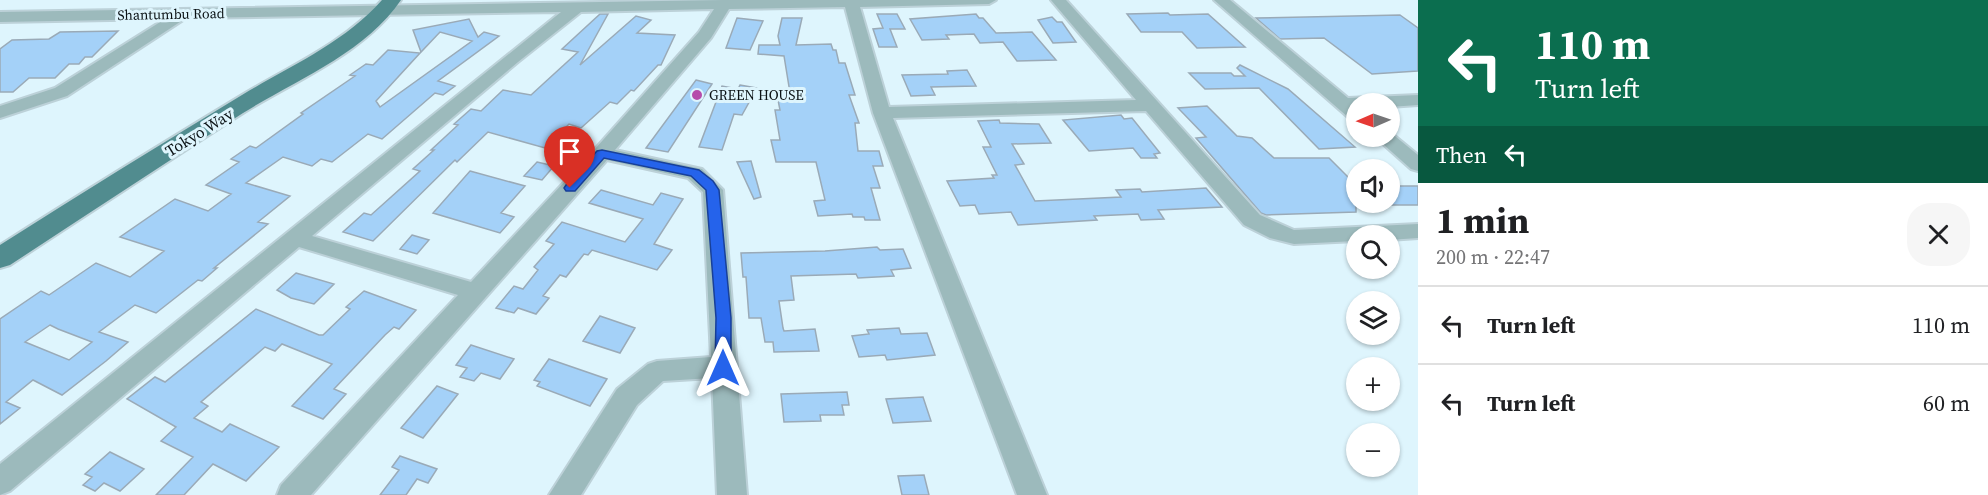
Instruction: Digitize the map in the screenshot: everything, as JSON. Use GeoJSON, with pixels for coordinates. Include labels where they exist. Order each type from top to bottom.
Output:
{"type":"FeatureCollection","features":[{"type":"Feature","properties":{"kind":"main road","name":"Tokyo Way"},"geometry":{"type":"LineString","coordinates":[[0,258],[263,91],[340,45],[388,6]]}},
{"type":"Feature","properties":{"kind":"street"},"geometry":{"type":"LineString","coordinates":[[37,16],[58,0]]}},
{"type":"Feature","properties":{"kind":"street"},"geometry":{"type":"LineString","coordinates":[[202,14],[216,0]]}},
{"type":"Feature","properties":{"kind":"street","name":"Shantumbu Road"},"geometry":{"type":"LineString","coordinates":[[0,17],[202,14],[388,6],[577,7],[989,0]]}},
{"type":"Feature","properties":{"kind":"street"},"geometry":{"type":"LineString","coordinates":[[1058,0],[1252,220],[1264,228],[1294,237],[1418,231]]}},
{"type":"Feature","properties":{"kind":"street"},"geometry":{"type":"LineString","coordinates":[[1221,0],[1346,106]]}},
{"type":"Feature","properties":{"kind":"street"},"geometry":{"type":"LineString","coordinates":[[851,3],[882,113],[1032,495]]}},
{"type":"Feature","properties":{"kind":"street"},"geometry":{"type":"LineString","coordinates":[[292,495],[602,153],[705,35],[725,4]]}},
{"type":"Feature","properties":{"kind":"street"},"geometry":{"type":"LineString","coordinates":[[0,482],[512,58],[577,7]]}},
{"type":"Feature","properties":{"kind":"street"},"geometry":{"type":"LineString","coordinates":[[0,112],[61,92],[183,14]]}},
{"type":"Feature","properties":{"kind":"street"},"geometry":{"type":"LineString","coordinates":[[1400,102],[1418,100]]}},
{"type":"Feature","properties":{"kind":"street"},"geometry":{"type":"LineString","coordinates":[[882,113],[1152,105]]}},
{"type":"Feature","properties":{"kind":"street"},"geometry":{"type":"LineString","coordinates":[[1396,147],[1418,165]]}},
{"type":"Feature","properties":{"kind":"street"},"geometry":{"type":"LineString","coordinates":[[602,153],[695,173],[712,190],[723,318],[723,368],[732,495]]}},
{"type":"Feature","properties":{"kind":"street"},"geometry":{"type":"LineString","coordinates":[[294,238],[476,292]]}},
{"type":"Feature","properties":{"kind":"street"},"geometry":{"type":"LineString","coordinates":[[564,495],[627,397],[657,371],[723,368]]}},
{"type":"Feature","properties":{"kind":"building"},"geometry":{"type":"Polygon","coordinates":[[[1168,13],[1170,15],[1208,14],[1245,47],[1197,48],[1182,32],[1141,32],[1127,14],[1168,13]]]}},
{"type":"Feature","properties":{"kind":"building"},"geometry":{"type":"Polygon","coordinates":[[[600,14],[608,14],[580,65],[636,16],[651,20],[637,33],[675,35],[661,65],[658,65],[634,91],[631,90],[617,104],[610,102],[581,128],[569,124],[545,148],[488,132],[457,162],[455,160],[373,241],[343,232],[364,213],[371,215],[420,171],[413,169],[434,150],[431,150],[458,125],[454,124],[471,109],[481,111],[503,90],[531,95],[578,52],[562,49],[600,14]]]}},
{"type":"Feature","properties":{"kind":"building"},"geometry":{"type":"Polygon","coordinates":[[[877,14],[897,14],[905,29],[890,29],[897,47],[879,47],[873,29],[883,28],[877,14]]]}},
{"type":"Feature","properties":{"kind":"building"},"geometry":{"type":"Polygon","coordinates":[[[976,14],[979,18],[983,18],[996,33],[1032,32],[1056,60],[1017,61],[1003,42],[980,43],[974,34],[946,35],[949,39],[922,40],[910,19],[976,14]]]}},
{"type":"Feature","properties":{"kind":"building"},"geometry":{"type":"Polygon","coordinates":[[[1400,15],[1418,28],[1418,71],[1372,74],[1324,38],[1280,39],[1256,18],[1400,15]]]}},
{"type":"Feature","properties":{"kind":"building"},"geometry":{"type":"Polygon","coordinates":[[[1052,17],[1057,22],[1062,22],[1076,42],[1053,43],[1038,20],[1052,17]]]}},
{"type":"Feature","properties":{"kind":"building"},"geometry":{"type":"Polygon","coordinates":[[[737,18],[763,21],[750,50],[726,48],[737,18]]]}},
{"type":"Feature","properties":{"kind":"building"},"geometry":{"type":"Polygon","coordinates":[[[782,18],[802,18],[796,45],[831,44],[833,50],[836,50],[839,63],[845,63],[855,95],[849,95],[859,123],[855,123],[858,151],[879,151],[883,166],[873,166],[880,188],[871,188],[880,220],[865,220],[864,217],[853,217],[852,214],[818,216],[814,201],[825,200],[816,162],[776,162],[771,140],[780,140],[775,110],[780,110],[778,100],[791,99],[784,56],[758,54],[759,45],[780,45],[778,36],[782,18]]]}},
{"type":"Feature","properties":{"kind":"building"},"geometry":{"type":"Polygon","coordinates":[[[469,19],[478,37],[484,32],[499,36],[438,81],[455,86],[443,95],[435,93],[382,139],[368,134],[332,162],[321,159],[312,166],[283,157],[246,183],[290,196],[258,222],[268,224],[214,268],[217,268],[202,281],[198,280],[156,313],[135,305],[99,332],[128,342],[106,361],[62,395],[33,380],[6,402],[20,408],[0,424],[0,319],[41,291],[49,295],[96,263],[130,277],[164,251],[120,237],[175,199],[208,211],[231,194],[206,185],[239,162],[231,159],[250,146],[256,148],[303,114],[301,113],[355,76],[350,75],[366,64],[373,65],[388,50],[420,53],[376,101],[380,107],[472,41],[440,32],[421,52],[413,30],[469,19]],[[50,325],[25,342],[69,360],[92,342],[50,325]]]}},
{"type":"Feature","properties":{"kind":"building"},"geometry":{"type":"Polygon","coordinates":[[[118,31],[92,57],[85,57],[79,64],[69,64],[55,78],[29,78],[13,92],[0,92],[0,49],[12,40],[49,39],[60,32],[118,31]]]}},
{"type":"Feature","properties":{"kind":"building"},"geometry":{"type":"Polygon","coordinates":[[[1240,65],[1288,89],[1346,139],[1346,147],[1355,147],[1319,149],[1259,88],[1205,89],[1189,73],[1231,73],[1234,76],[1245,76],[1237,68],[1240,65]]]}},
{"type":"Feature","properties":{"kind":"building"},"geometry":{"type":"Polygon","coordinates":[[[967,70],[976,86],[931,87],[935,95],[911,96],[902,75],[948,74],[947,71],[967,70]]]}},
{"type":"Feature","properties":{"kind":"building"},"geometry":{"type":"Polygon","coordinates":[[[696,80],[712,84],[668,152],[646,148],[696,80]]]}},
{"type":"Feature","properties":{"kind":"building"},"geometry":{"type":"Polygon","coordinates":[[[740,85],[757,88],[742,115],[734,114],[722,150],[699,147],[722,86],[738,89],[740,85]]]}},
{"type":"Feature","properties":{"kind":"building"},"geometry":{"type":"Polygon","coordinates":[[[1207,106],[1237,136],[1252,138],[1274,158],[1329,158],[1346,175],[1346,212],[1266,215],[1261,213],[1196,138],[1206,137],[1178,108],[1207,106]]]}},
{"type":"Feature","properties":{"kind":"building"},"geometry":{"type":"Polygon","coordinates":[[[1121,115],[1124,119],[1132,118],[1160,153],[1154,154],[1157,158],[1141,158],[1133,148],[1089,151],[1063,120],[1121,115]]]}},
{"type":"Feature","properties":{"kind":"building"},"geometry":{"type":"Polygon","coordinates":[[[999,120],[1000,123],[1039,124],[1051,143],[1012,144],[1024,164],[1015,165],[1035,201],[1121,197],[1116,190],[1140,189],[1142,192],[1206,188],[1222,207],[1158,210],[1164,219],[1141,220],[1138,214],[1094,216],[1097,220],[1018,225],[1011,212],[979,214],[975,205],[960,206],[947,181],[994,178],[992,175],[997,175],[983,147],[991,147],[978,121],[999,120]]]}},
{"type":"Feature","properties":{"kind":"building"},"geometry":{"type":"Polygon","coordinates":[[[751,161],[761,197],[754,199],[737,162],[751,161]]]}},
{"type":"Feature","properties":{"kind":"building"},"geometry":{"type":"Polygon","coordinates":[[[537,162],[554,166],[542,180],[524,176],[537,162]]]}},
{"type":"Feature","properties":{"kind":"building"},"geometry":{"type":"Polygon","coordinates":[[[470,171],[525,186],[501,213],[514,217],[500,233],[433,213],[470,171]]]}},
{"type":"Feature","properties":{"kind":"building"},"geometry":{"type":"Polygon","coordinates":[[[1400,186],[1418,186],[1418,205],[1400,205],[1400,186]]]}},
{"type":"Feature","properties":{"kind":"building"},"geometry":{"type":"Polygon","coordinates":[[[601,190],[653,205],[661,193],[683,199],[654,244],[672,250],[657,270],[592,250],[588,255],[584,254],[566,277],[560,275],[543,296],[549,298],[536,314],[518,308],[514,313],[496,308],[514,286],[523,289],[538,270],[534,267],[554,244],[546,241],[562,222],[625,242],[643,219],[589,203],[601,190]]]}},
{"type":"Feature","properties":{"kind":"building"},"geometry":{"type":"Polygon","coordinates":[[[412,235],[429,240],[417,254],[400,249],[412,235]]]}},
{"type":"Feature","properties":{"kind":"building"},"geometry":{"type":"Polygon","coordinates":[[[877,247],[880,250],[903,249],[911,268],[891,270],[894,276],[858,278],[856,274],[791,276],[794,300],[779,301],[784,331],[815,329],[819,351],[774,352],[773,342],[765,342],[761,318],[749,318],[746,277],[743,277],[741,253],[877,247]]]}},
{"type":"Feature","properties":{"kind":"building"},"geometry":{"type":"Polygon","coordinates":[[[296,273],[334,284],[314,304],[291,298],[277,290],[296,273]]]}},
{"type":"Feature","properties":{"kind":"building"},"geometry":{"type":"Polygon","coordinates":[[[364,291],[416,310],[399,329],[394,327],[385,335],[334,389],[346,394],[323,419],[292,406],[332,364],[282,344],[275,351],[265,347],[201,402],[208,406],[194,418],[222,432],[230,424],[279,447],[246,481],[213,464],[184,495],[156,495],[193,457],[161,441],[176,427],[127,399],[155,377],[165,382],[256,309],[323,335],[350,309],[346,307],[364,291]]]}},
{"type":"Feature","properties":{"kind":"building"},"geometry":{"type":"Polygon","coordinates":[[[600,316],[635,328],[620,353],[583,341],[600,316]]]}},
{"type":"Feature","properties":{"kind":"building"},"geometry":{"type":"Polygon","coordinates":[[[899,328],[901,334],[927,333],[935,355],[887,360],[885,355],[859,357],[852,336],[869,334],[867,330],[899,328]]]}},
{"type":"Feature","properties":{"kind":"building"},"geometry":{"type":"Polygon","coordinates":[[[471,345],[514,359],[500,379],[481,373],[474,381],[460,377],[467,368],[456,365],[471,345]]]}},
{"type":"Feature","properties":{"kind":"building"},"geometry":{"type":"Polygon","coordinates":[[[549,359],[607,379],[590,406],[537,386],[540,382],[534,380],[549,359]]]}},
{"type":"Feature","properties":{"kind":"building"},"geometry":{"type":"Polygon","coordinates":[[[437,386],[458,394],[423,438],[401,428],[437,386]]]}},
{"type":"Feature","properties":{"kind":"building"},"geometry":{"type":"Polygon","coordinates":[[[847,392],[849,405],[842,405],[844,415],[820,415],[821,421],[784,422],[781,394],[847,392]]]}},
{"type":"Feature","properties":{"kind":"building"},"geometry":{"type":"Polygon","coordinates":[[[923,397],[931,421],[893,423],[886,399],[923,397]]]}},
{"type":"Feature","properties":{"kind":"building"},"geometry":{"type":"Polygon","coordinates":[[[110,452],[144,469],[120,491],[104,483],[95,491],[83,485],[92,477],[85,474],[110,452]]]}},
{"type":"Feature","properties":{"kind":"building"},"geometry":{"type":"Polygon","coordinates":[[[400,456],[437,469],[428,483],[417,479],[406,495],[380,495],[399,470],[392,467],[400,456]]]}},
{"type":"Feature","properties":{"kind":"building"},"geometry":{"type":"Polygon","coordinates":[[[924,475],[929,495],[902,495],[898,476],[924,475]]]}},
{"type":"Feature","properties":{"kind":"place","name":"GREEN HOUSE"},"geometry":{"type":"Point","coordinates":[697,95]}},
{"type":"Feature","properties":{"kind":"route"},"geometry":{"type":"LineString","coordinates":[[570,188],[602,153],[695,173],[708,183],[712,190],[723,318],[723,368]]}}]}
